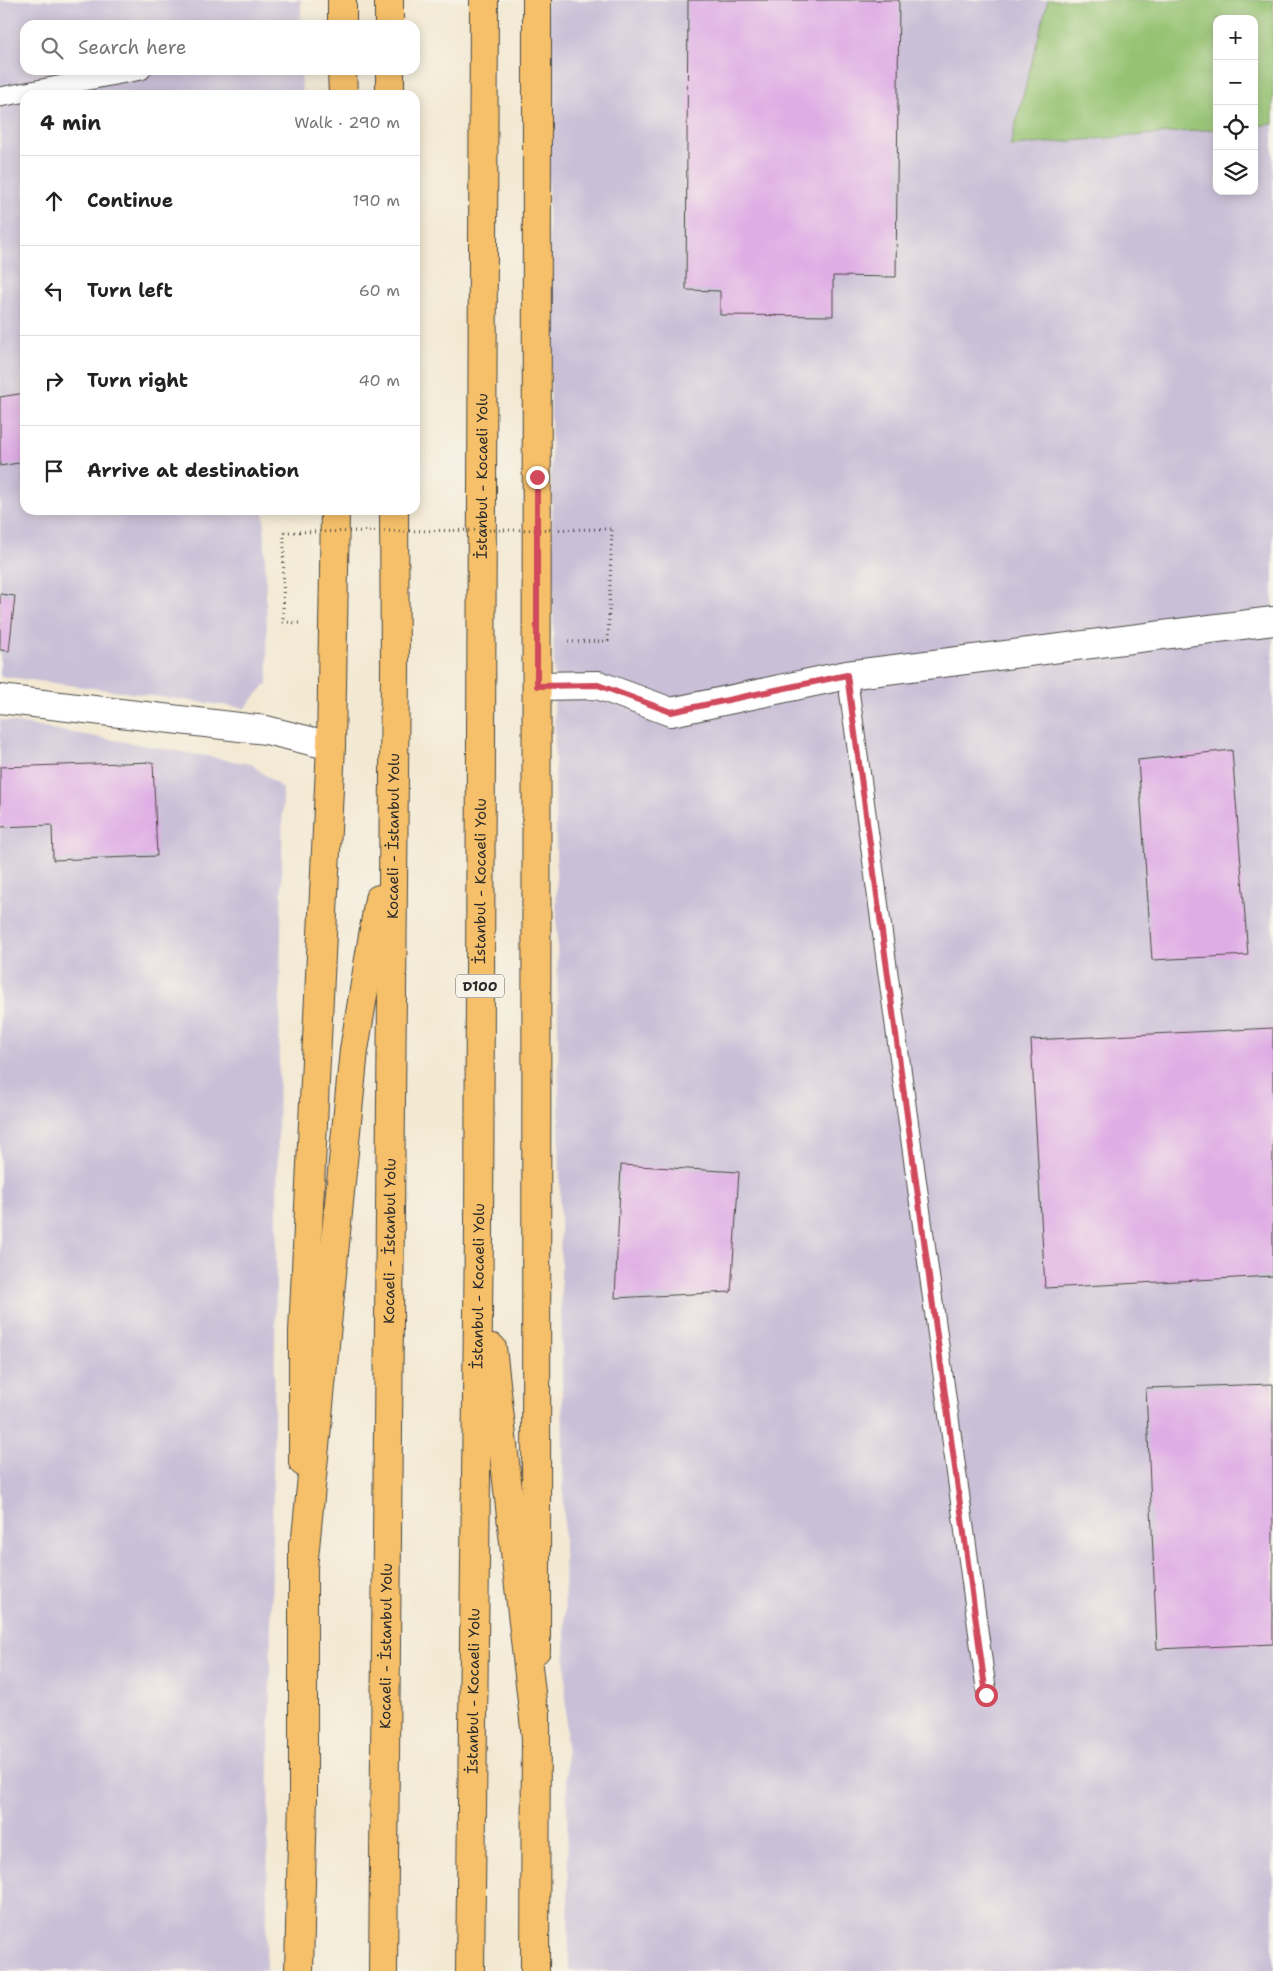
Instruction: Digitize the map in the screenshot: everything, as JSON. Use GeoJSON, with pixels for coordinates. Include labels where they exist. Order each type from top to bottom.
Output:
{"type":"FeatureCollection","features":[{"type":"Feature","properties":{"kind":"main road"},"geometry":{"type":"LineString","coordinates":[[342,0],[342,20]]}},
{"type":"Feature","properties":{"kind":"main road"},"geometry":{"type":"LineString","coordinates":[[389,0],[389,20]]}},
{"type":"Feature","properties":{"kind":"main road","name":"İstanbul - Kocaeli Yolu"},"geometry":{"type":"LineString","coordinates":[[470,1971],[479,1232],[484,0]]}},
{"type":"Feature","properties":{"kind":"main road"},"geometry":{"type":"LineString","coordinates":[[536,1971],[537,0]]}},
{"type":"Feature","properties":{"kind":"main road"},"geometry":{"type":"LineString","coordinates":[[342,75],[342,90]]}},
{"type":"Feature","properties":{"kind":"main road"},"geometry":{"type":"LineString","coordinates":[[390,75],[390,90]]}},
{"type":"Feature","properties":{"kind":"main road"},"geometry":{"type":"LineString","coordinates":[[299,1971],[303,1795],[303,1332],[331,746],[335,515]]}},
{"type":"Feature","properties":{"kind":"main road","name":"Kocaeli - İstanbul Yolu"},"geometry":{"type":"LineString","coordinates":[[383,1971],[395,667],[394,515]]}},
{"type":"Feature","properties":{"kind":"main road"},"geometry":{"type":"LineString","coordinates":[[303,1568],[354,1050],[393,814]]}},
{"type":"Feature","properties":{"kind":"main road"},"geometry":{"type":"LineString","coordinates":[[479,1232],[536,1737]]}},
{"type":"Feature","properties":{"kind":"street"},"geometry":{"type":"LineString","coordinates":[[537,686],[598,685],[671,712],[847,675],[1273,621]]}},
{"type":"Feature","properties":{"kind":"street"},"geometry":{"type":"LineString","coordinates":[[0,698],[266,730],[331,746]]}},
{"type":"Feature","properties":{"kind":"lane"},"geometry":{"type":"LineString","coordinates":[[40,90],[116,75]]}},
{"type":"Feature","properties":{"kind":"lane"},"geometry":{"type":"LineString","coordinates":[[0,98],[20,94]]}},
{"type":"Feature","properties":{"kind":"lane"},"geometry":{"type":"LineString","coordinates":[[847,675],[986,1695]]}},
{"type":"Feature","properties":{"kind":"path"},"geometry":{"type":"LineString","coordinates":[[283,622],[284,532],[612,529],[608,641]]}},
{"type":"Feature","properties":{"kind":"shaded area"},"geometry":{"type":"Polygon","coordinates":[[[0,0],[301,0],[301,20],[20,20],[20,75],[301,75],[302,90],[20,90],[20,515],[264,515],[268,682],[245,708],[0,676],[0,0]]]}},
{"type":"Feature","properties":{"kind":"shaded area"},"geometry":{"type":"Polygon","coordinates":[[[546,0],[1273,0],[1273,1971],[569,1971],[546,0]]]}},
{"type":"Feature","properties":{"kind":"shaded area"},"geometry":{"type":"Polygon","coordinates":[[[0,720],[251,764],[283,789],[266,1971],[0,1971],[0,720]]]}},
{"type":"Feature","properties":{"kind":"green space"},"geometry":{"type":"Polygon","coordinates":[[[1048,0],[1273,0],[1273,124],[1258,126],[1258,15],[1213,15],[1213,129],[1010,146],[1048,0]]]}},
{"type":"Feature","properties":{"kind":"building"},"geometry":{"type":"Polygon","coordinates":[[[688,0],[899,0],[896,277],[833,276],[833,316],[720,315],[720,291],[686,290],[688,0]]]}},
{"type":"Feature","properties":{"kind":"building"},"geometry":{"type":"Polygon","coordinates":[[[20,394],[20,463],[0,466],[0,397],[20,394]]]}},
{"type":"Feature","properties":{"kind":"building"},"geometry":{"type":"Polygon","coordinates":[[[0,594],[15,596],[9,651],[0,650],[0,594]]]}},
{"type":"Feature","properties":{"kind":"building"},"geometry":{"type":"Polygon","coordinates":[[[1232,750],[1248,955],[1152,960],[1138,760],[1232,750]]]}},
{"type":"Feature","properties":{"kind":"building"},"geometry":{"type":"Polygon","coordinates":[[[153,762],[157,856],[53,860],[52,825],[0,827],[0,767],[153,762]]]}},
{"type":"Feature","properties":{"kind":"building"},"geometry":{"type":"Polygon","coordinates":[[[1273,1028],[1273,1276],[1045,1288],[1031,1040],[1273,1028]]]}},
{"type":"Feature","properties":{"kind":"building"},"geometry":{"type":"Polygon","coordinates":[[[621,1165],[739,1172],[731,1292],[615,1298],[621,1165]]]}},
{"type":"Feature","properties":{"kind":"building"},"geometry":{"type":"Polygon","coordinates":[[[1273,1384],[1273,1644],[1157,1649],[1146,1388],[1273,1384]]]}},
{"type":"Feature","properties":{"kind":"route"},"geometry":{"type":"LineString","coordinates":[[537,477],[537,686],[598,685],[671,712],[847,675],[986,1695]]}}]}
